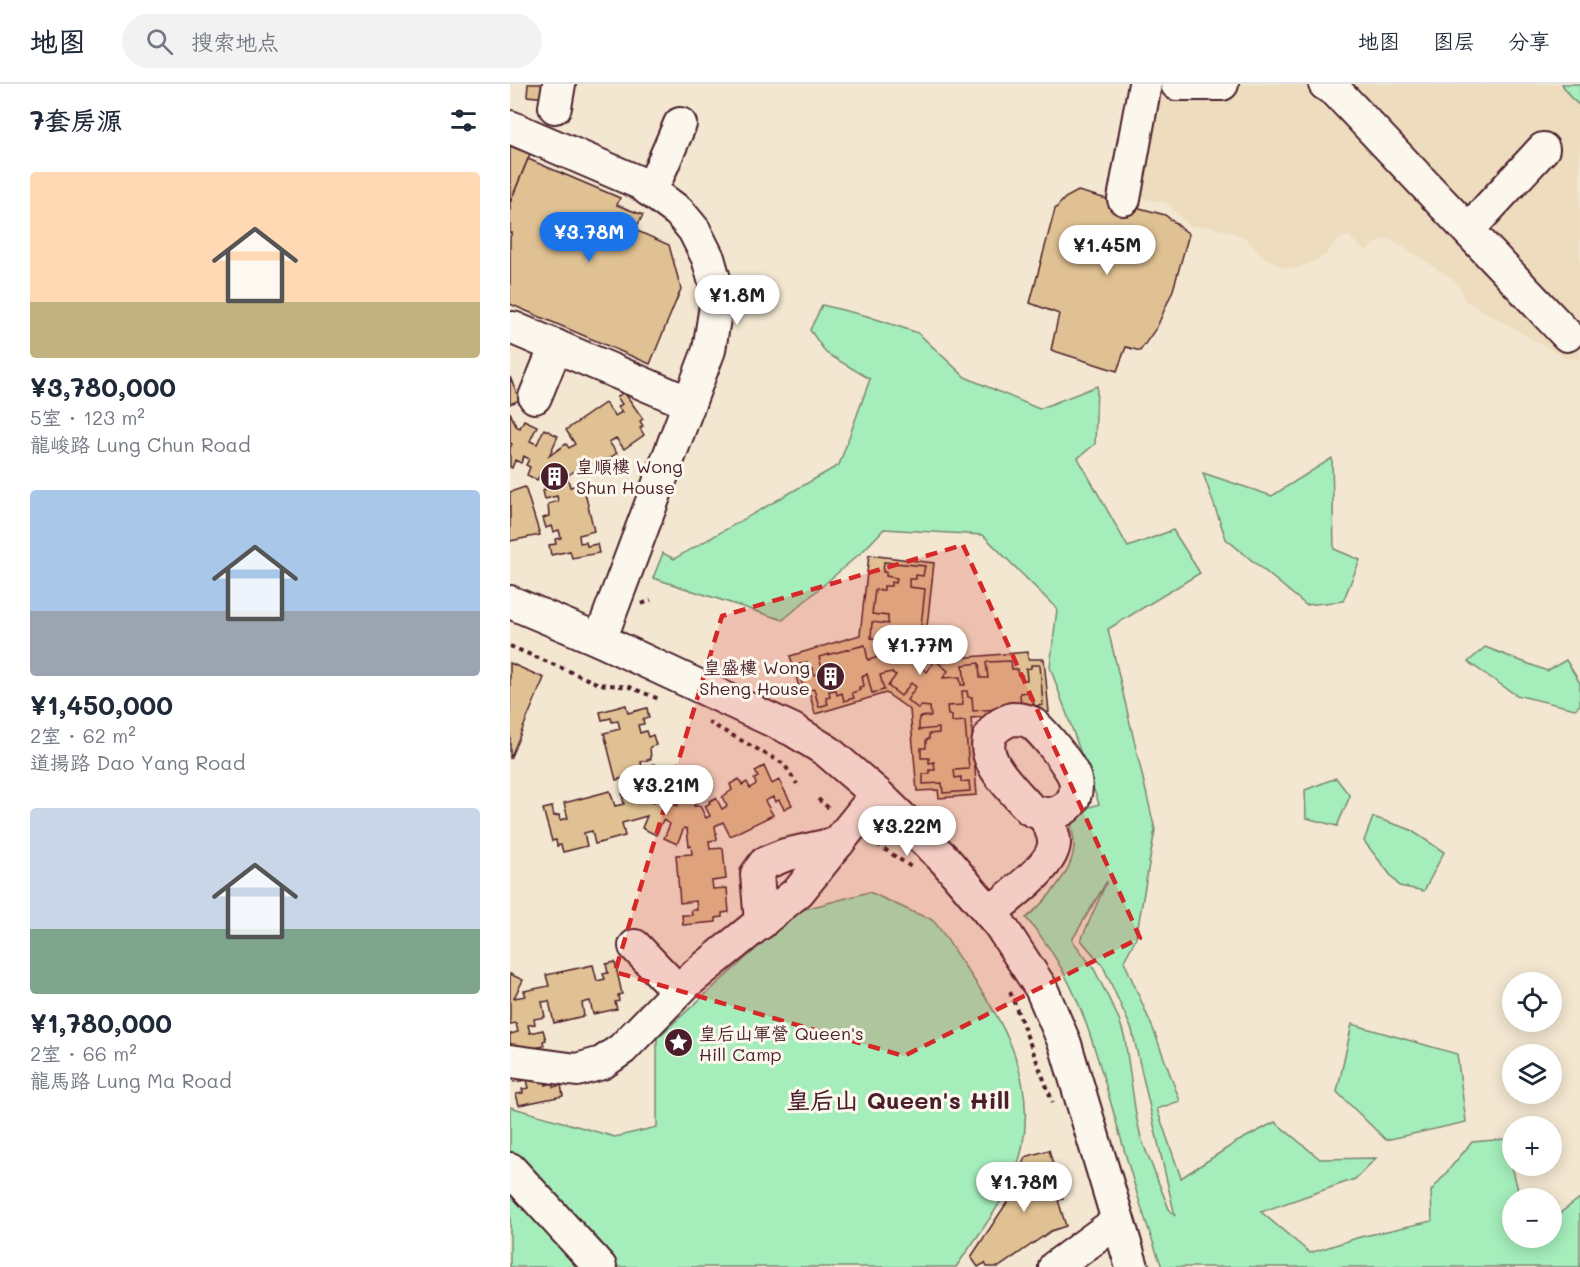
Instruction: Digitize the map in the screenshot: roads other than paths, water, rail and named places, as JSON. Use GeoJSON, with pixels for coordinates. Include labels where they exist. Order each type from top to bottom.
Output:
{"type":"FeatureCollection","features":[{"type":"Feature","properties":{"kind":"street"},"geometry":{"type":"LineString","coordinates":[[1124,199],[1145,84]]}},
{"type":"Feature","properties":{"kind":"street"},"geometry":{"type":"LineString","coordinates":[[1177,84],[1222,84]]}},
{"type":"Feature","properties":{"kind":"street"},"geometry":{"type":"LineString","coordinates":[[1325,84],[1336,91],[1567,335]]}},
{"type":"Feature","properties":{"kind":"street"},"geometry":{"type":"LineString","coordinates":[[649,190],[658,176],[680,124]]}},
{"type":"Feature","properties":{"kind":"street"},"geometry":{"type":"LineString","coordinates":[[510,128],[640,183],[679,212],[694,230],[708,258],[718,293],[709,350],[600,640]]}},
{"type":"Feature","properties":{"kind":"street"},"geometry":{"type":"LineString","coordinates":[[1468,230],[1543,149]]}},
{"type":"Feature","properties":{"kind":"street"},"geometry":{"type":"LineString","coordinates":[[513,328],[689,403]]}},
{"type":"Feature","properties":{"kind":"street"},"geometry":{"type":"LineString","coordinates":[[534,397],[555,346]]}},
{"type":"Feature","properties":{"kind":"street"},"geometry":{"type":"LineString","coordinates":[[510,602],[600,640],[793,730],[827,752],[877,794],[945,860],[990,913],[1041,988],[1065,1044],[1132,1267]]}},
{"type":"Feature","properties":{"kind":"street"},"geometry":{"type":"LineString","coordinates":[[510,1061],[577,1070],[602,1063],[622,1049],[678,991],[799,891],[877,794]]}},
{"type":"Feature","properties":{"kind":"street"},"geometry":{"type":"LineString","coordinates":[[990,913],[1042,867],[1053,852],[1054,840],[1044,815]]}},
{"type":"Feature","properties":{"kind":"street"},"geometry":{"type":"LineString","coordinates":[[760,923],[757,874],[765,862],[838,843]]}},
{"type":"Feature","properties":{"kind":"street"},"geometry":{"type":"LineString","coordinates":[[635,946],[678,991]]}},
{"type":"Feature","properties":{"kind":"street"},"geometry":{"type":"LineString","coordinates":[[510,1169],[600,1267]]}},
{"type":"Feature","properties":{"kind":"street"},"geometry":{"type":"LineString","coordinates":[[1055,1267],[1118,1221]]}},
{"type":"Feature","properties":{"kind":"place","name":"皇順樓 Wong Shun House"},"geometry":{"type":"Point","coordinates":[555,476]}},
{"type":"Feature","properties":{"kind":"place","name":"皇盛樓 Wong Sheng House"},"geometry":{"type":"Point","coordinates":[831,677]}},
{"type":"Feature","properties":{"kind":"place","name":"皇后山軍營 Queen's Hill Camp"},"geometry":{"type":"Point","coordinates":[678,1043]}},
{"type":"Feature","properties":{"kind":"district","name":"皇后山 Queen's Hill"},"geometry":{"type":"Point","coordinates":[898,1099]}}]}
